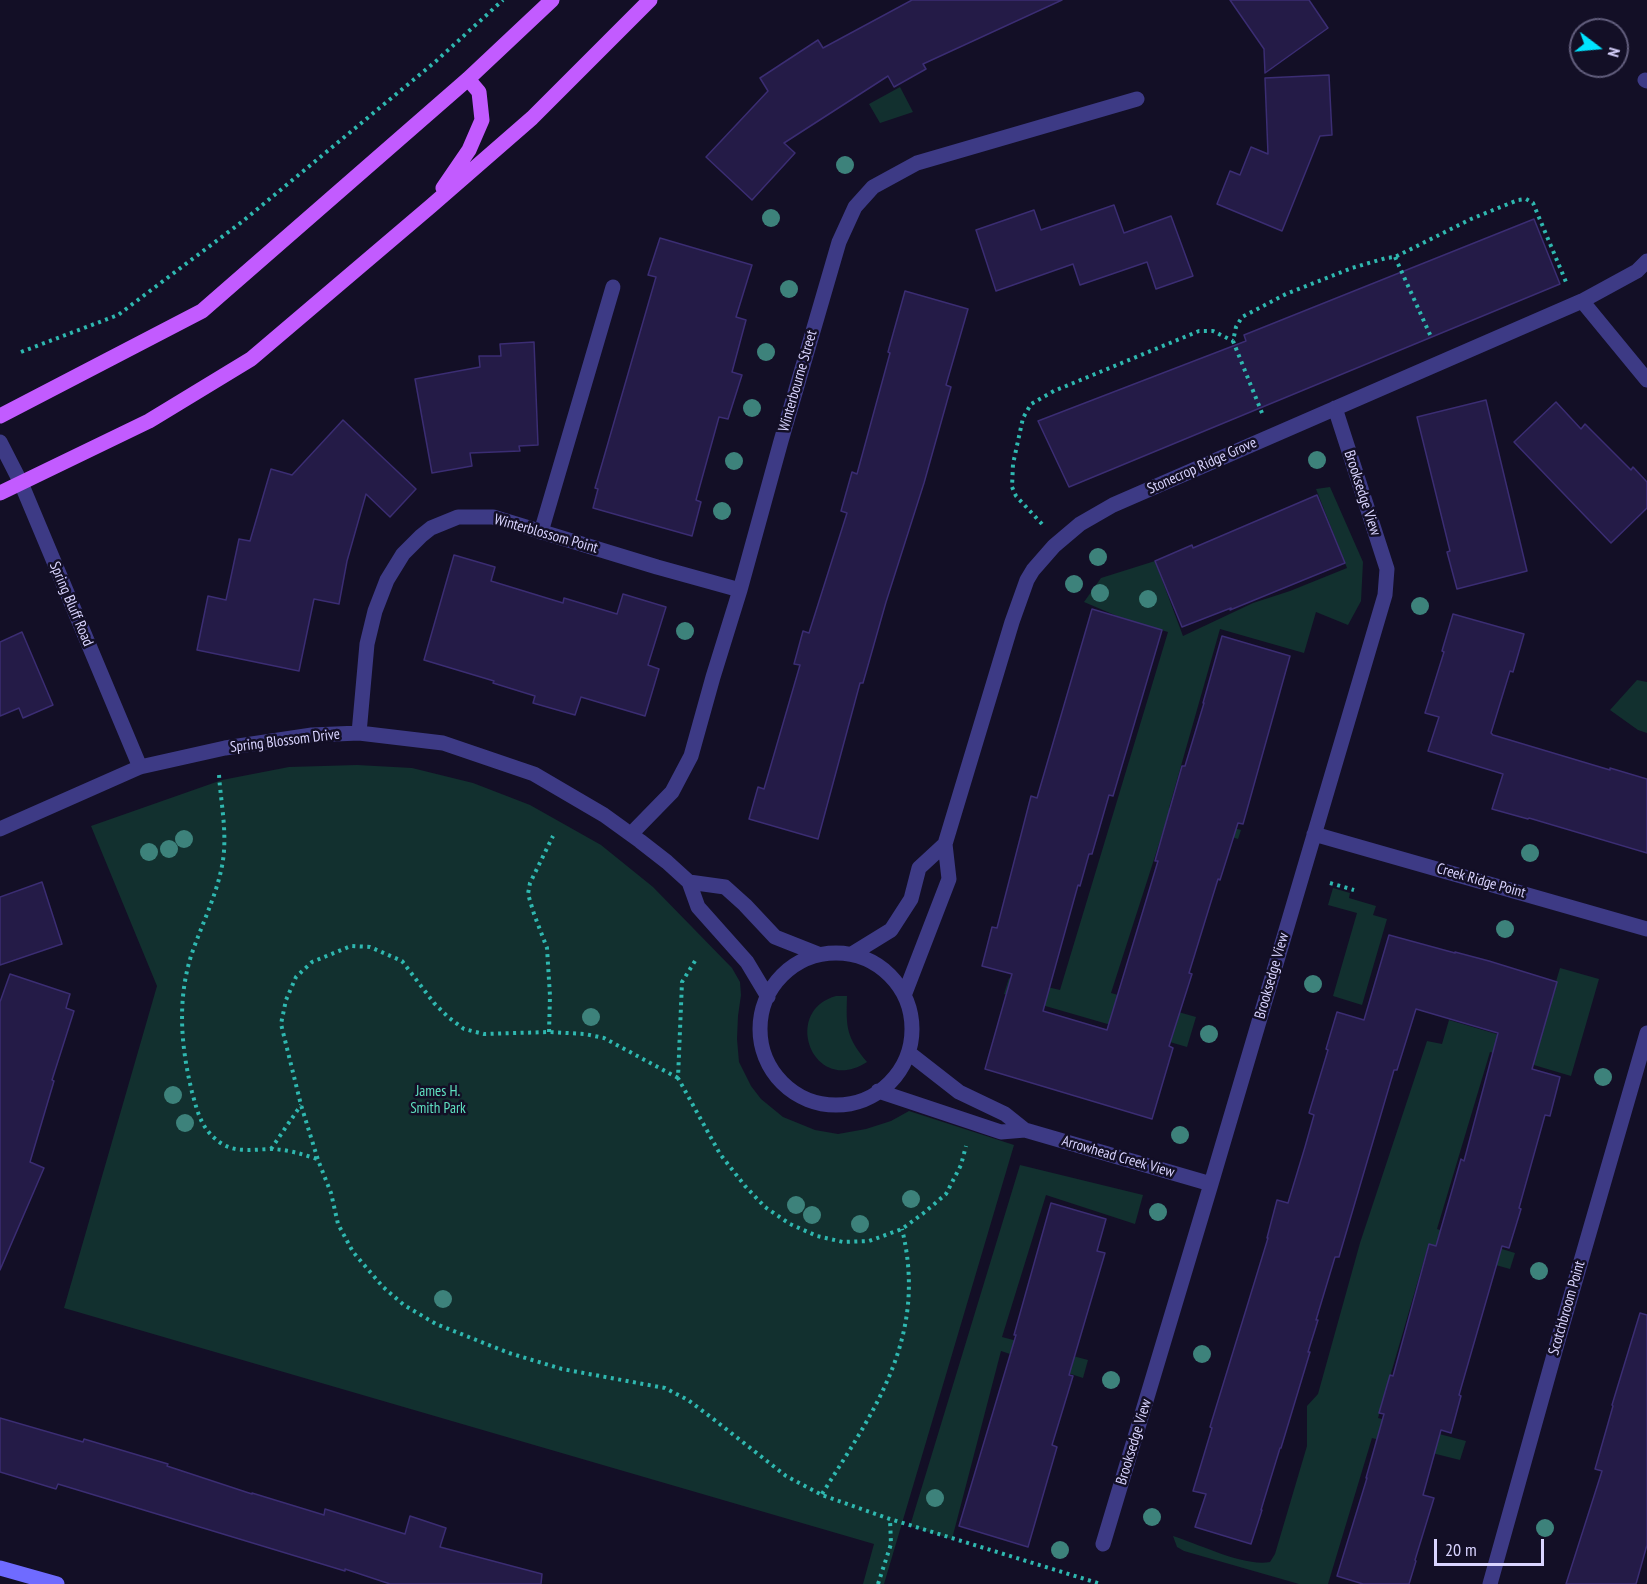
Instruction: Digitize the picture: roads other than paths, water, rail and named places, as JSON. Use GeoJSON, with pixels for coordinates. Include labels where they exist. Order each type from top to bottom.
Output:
{"type":"FeatureCollection","features":[{"type":"Feature","properties":{"kind":"main road"},"geometry":{"type":"LineString","coordinates":[[0,417],[202,311],[468,79],[552,0]]}},
{"type":"Feature","properties":{"kind":"main road"},"geometry":{"type":"LineString","coordinates":[[0,493],[149,421],[250,359],[532,118],[650,0]]}},
{"type":"Feature","properties":{"kind":"main road"},"geometry":{"type":"LineString","coordinates":[[431,206],[469,150],[482,120],[479,92],[468,79]]}},
{"type":"Feature","properties":{"kind":"street","name":"Winterbourne Street"},"geometry":{"type":"LineString","coordinates":[[631,834],[672,792],[691,756],[838,242],[855,207],[873,187],[917,163],[1137,99]]}},
{"type":"Feature","properties":{"kind":"street","name":"Stonecrop Ridge Grove"},"geometry":{"type":"LineString","coordinates":[[905,993],[949,879],[945,844],[1012,622],[1027,580],[1060,540],[1080,524],[1113,505],[1582,301],[1636,271],[1647,261]]}},
{"type":"Feature","properties":{"kind":"street"},"geometry":{"type":"LineString","coordinates":[[541,532],[613,287]]}},
{"type":"Feature","properties":{"kind":"street"},"geometry":{"type":"LineString","coordinates":[[1582,301],[1647,380]]}},
{"type":"Feature","properties":{"kind":"street","name":"Brooksedge View"},"geometry":{"type":"LineString","coordinates":[[1103,1544],[1385,595],[1387,569],[1335,408]]}},
{"type":"Feature","properties":{"kind":"street","name":"Spring Bluff Road"},"geometry":{"type":"LineString","coordinates":[[0,442],[21,483],[140,767]]}},
{"type":"Feature","properties":{"kind":"street","name":"Winterblossom Point"},"geometry":{"type":"LineString","coordinates":[[359,733],[367,644],[375,611],[387,580],[404,554],[431,528],[458,517],[493,517],[740,590]]}},
{"type":"Feature","properties":{"kind":"street","name":"Spring Blossom Drive"},"geometry":{"type":"LineString","coordinates":[[0,829],[140,767],[225,748],[312,735],[359,733],[443,743],[534,774],[631,834],[667,862],[689,882],[698,907],[747,962],[768,997]]}},
{"type":"Feature","properties":{"kind":"street","name":"Creek Ridge Point"},"geometry":{"type":"LineString","coordinates":[[1314,834],[1647,929]]}},
{"type":"Feature","properties":{"kind":"street"},"geometry":{"type":"LineString","coordinates":[[852,954],[891,930],[911,899],[919,868],[945,844]]}},
{"type":"Feature","properties":{"kind":"street"},"geometry":{"type":"LineString","coordinates":[[689,882],[725,887],[746,905],[775,937],[818,954],[852,954],[882,967],[905,993],[912,1024],[909,1053],[891,1082],[862,1101],[827,1106],[799,1097],[773,1073],[761,1048],[761,1012],[775,982],[788,969],[818,954]]}},
{"type":"Feature","properties":{"kind":"street","name":"Scotchbroom Point"},"geometry":{"type":"LineString","coordinates":[[1490,1584],[1647,1033]]}},
{"type":"Feature","properties":{"kind":"street","name":"Arrowhead Creek View"},"geometry":{"type":"LineString","coordinates":[[909,1053],[959,1092],[1005,1113],[1024,1130]]}},
{"type":"Feature","properties":{"kind":"street","name":"Arrowhead Creek View"},"geometry":{"type":"LineString","coordinates":[[878,1091],[1001,1132],[1024,1130],[1211,1184]]}},
{"type":"Feature","properties":{"kind":"street"},"geometry":{"type":"LineString","coordinates":[[0,1568],[57,1584]]}},
{"type":"Feature","properties":{"kind":"park label","name":"James H. Smith Park"},"geometry":{"type":"Point","coordinates":[438,1100]}}]}
